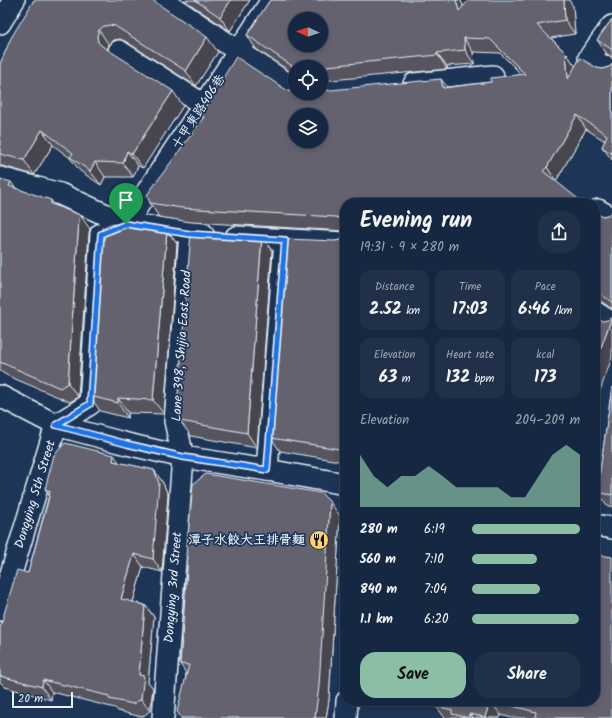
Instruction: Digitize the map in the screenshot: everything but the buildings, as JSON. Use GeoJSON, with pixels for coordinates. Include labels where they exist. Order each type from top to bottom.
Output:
{"type":"FeatureCollection","features":[{"type":"Feature","properties":{"kind":"street"},"geometry":{"type":"LineString","coordinates":[[0,23],[14,0]]}},
{"type":"Feature","properties":{"kind":"street"},"geometry":{"type":"LineString","coordinates":[[162,0],[288,83]]}},
{"type":"Feature","properties":{"kind":"street","name":"十甲東路406巷"},"geometry":{"type":"LineString","coordinates":[[126,224],[272,0]]}},
{"type":"Feature","properties":{"kind":"street"},"geometry":{"type":"LineString","coordinates":[[612,26],[590,58],[612,71]]}},
{"type":"Feature","properties":{"kind":"street"},"geometry":{"type":"LineString","coordinates":[[119,51],[204,105]]}},
{"type":"Feature","properties":{"kind":"street"},"geometry":{"type":"LineString","coordinates":[[399,86],[493,76]]}},
{"type":"Feature","properties":{"kind":"street"},"geometry":{"type":"LineString","coordinates":[[0,178],[60,194],[126,224],[190,234],[340,243]]}},
{"type":"Feature","properties":{"kind":"street"},"geometry":{"type":"LineString","coordinates":[[56,425],[90,404],[101,234],[126,224]]}},
{"type":"Feature","properties":{"kind":"street","name":"Lane 398, Shijia East Road"},"geometry":{"type":"LineString","coordinates":[[183,457],[175,421],[190,234]]}},
{"type":"Feature","properties":{"kind":"street"},"geometry":{"type":"LineString","coordinates":[[267,470],[285,240]]}},
{"type":"Feature","properties":{"kind":"street"},"geometry":{"type":"LineString","coordinates":[[600,315],[612,323]]}},
{"type":"Feature","properties":{"kind":"street"},"geometry":{"type":"LineString","coordinates":[[0,396],[56,425],[127,444],[183,457],[340,483]]}},
{"type":"Feature","properties":{"kind":"street","name":"Dongying 5th Street"},"geometry":{"type":"LineString","coordinates":[[0,610],[56,425]]}},
{"type":"Feature","properties":{"kind":"street","name":"Dongying 3rd Street"},"geometry":{"type":"LineString","coordinates":[[163,718],[183,457]]}},
{"type":"Feature","properties":{"kind":"street"},"geometry":{"type":"LineString","coordinates":[[600,526],[612,528]]}},
{"type":"Feature","properties":{"kind":"street"},"geometry":{"type":"LineString","coordinates":[[346,718],[347,706]]}},
{"type":"Feature","properties":{"kind":"place","name":"潭子水餃大王排骨麵"},"geometry":{"type":"Point","coordinates":[319,540]}},
{"type":"Feature","properties":{"kind":"route"},"geometry":{"type":"LineString","coordinates":[[126,224],[190,234],[285,240],[267,470],[183,457],[56,425],[90,404],[101,234],[126,224]]}}]}
